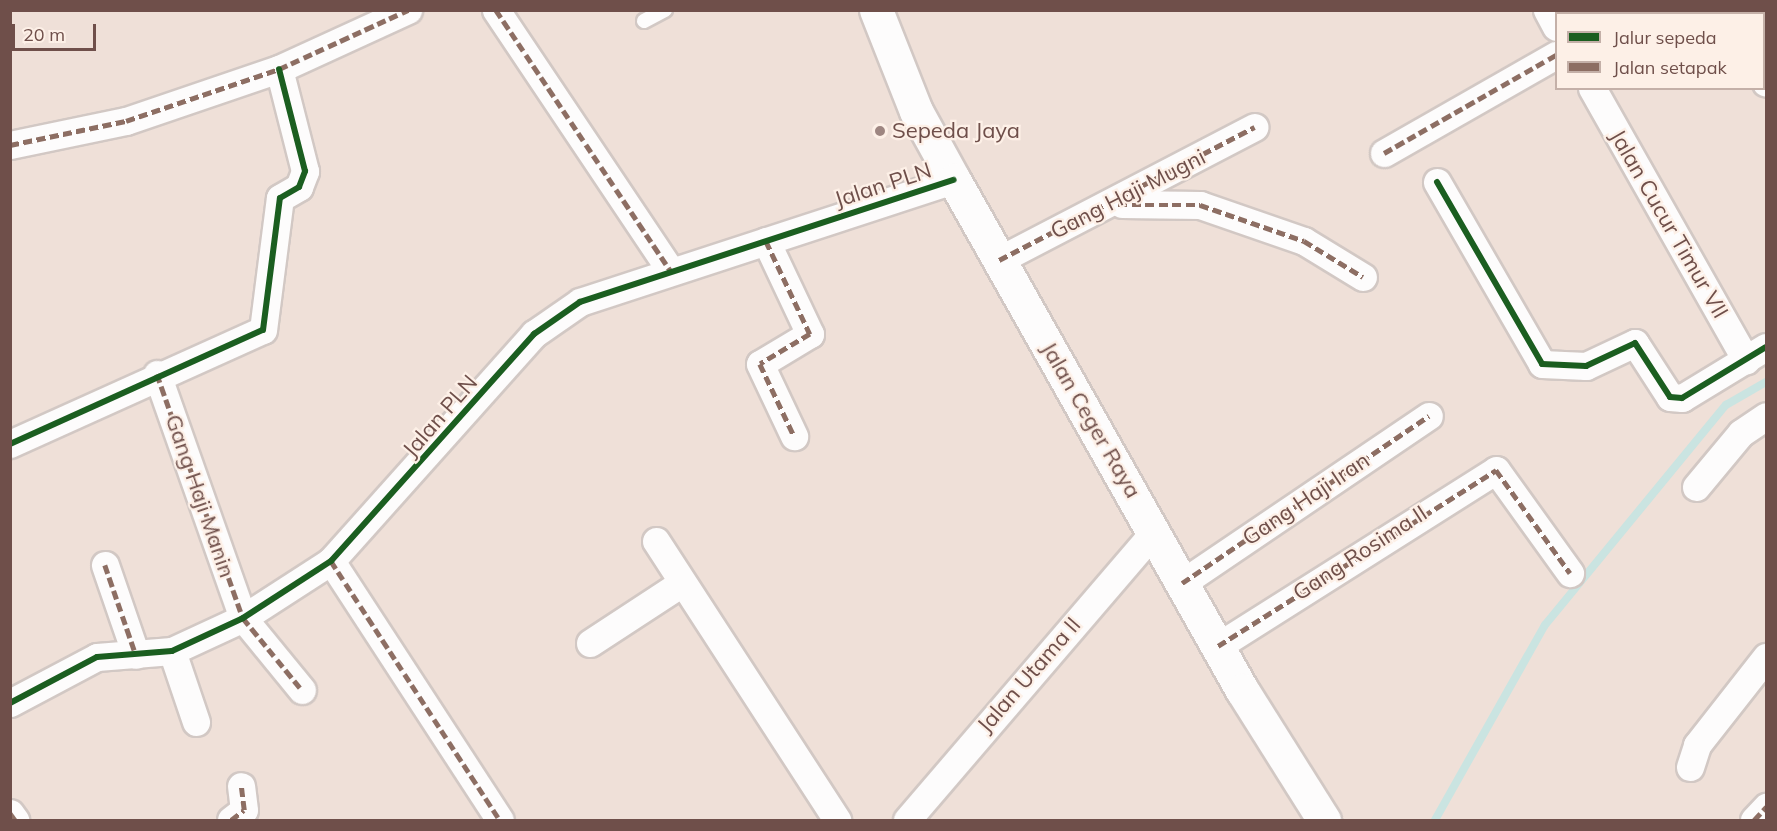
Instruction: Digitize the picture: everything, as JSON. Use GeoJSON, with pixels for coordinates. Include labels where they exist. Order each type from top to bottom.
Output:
{"type":"FeatureCollection","features":[{"type":"Feature","properties":{"kind":"main road","name":"Jalan Ceger Raya"},"geometry":{"type":"LineString","coordinates":[[876,10],[912,101],[954,180],[1218,646],[1324,820]]}},
{"type":"Feature","properties":{"kind":"street"},"geometry":{"type":"LineString","coordinates":[[10,145],[126,121],[279,69],[408,10]]}},
{"type":"Feature","properties":{"kind":"street"},"geometry":{"type":"LineString","coordinates":[[496,10],[670,270]]}},
{"type":"Feature","properties":{"kind":"street"},"geometry":{"type":"LineString","coordinates":[[1547,10],[1555,24]]}},
{"type":"Feature","properties":{"kind":"street"},"geometry":{"type":"LineString","coordinates":[[1728,12],[1735,10]]}},
{"type":"Feature","properties":{"kind":"street"},"geometry":{"type":"LineString","coordinates":[[1384,153],[1555,56]]}},
{"type":"Feature","properties":{"kind":"street"},"geometry":{"type":"LineString","coordinates":[[10,444],[157,374],[263,330],[280,198],[299,187],[305,171],[279,69]]}},
{"type":"Feature","properties":{"kind":"street","name":"Jalan Cucur Timur VII"},"geometry":{"type":"LineString","coordinates":[[1593,90],[1756,353]]}},
{"type":"Feature","properties":{"kind":"street","name":"Gang Haji Mugni"},"geometry":{"type":"LineString","coordinates":[[999,260],[1112,205],[1255,127]]}},
{"type":"Feature","properties":{"kind":"street","name":"Jalan PLN"},"geometry":{"type":"LineString","coordinates":[[10,703],[97,657],[172,651],[243,618],[331,561],[534,334],[580,302],[670,270],[954,180]]}},
{"type":"Feature","properties":{"kind":"street"},"geometry":{"type":"LineString","coordinates":[[1437,182],[1542,364],[1586,366],[1635,343],[1670,397],[1682,398],[1756,353]]}},
{"type":"Feature","properties":{"kind":"street"},"geometry":{"type":"LineString","coordinates":[[1112,205],[1200,205],[1304,242],[1363,277]]}},
{"type":"Feature","properties":{"kind":"street"},"geometry":{"type":"LineString","coordinates":[[766,241],[810,334],[760,364],[794,436]]}},
{"type":"Feature","properties":{"kind":"street","name":"Gang Haji Manin"},"geometry":{"type":"LineString","coordinates":[[157,374],[243,618],[302,690]]}},
{"type":"Feature","properties":{"kind":"street","name":"Gang Haji Iran"},"geometry":{"type":"LineString","coordinates":[[1182,583],[1429,416]]}},
{"type":"Feature","properties":{"kind":"street"},"geometry":{"type":"LineString","coordinates":[[1696,487],[1741,433],[1767,416]]}},
{"type":"Feature","properties":{"kind":"street","name":"Gang Rosima II"},"geometry":{"type":"LineString","coordinates":[[1218,646],[1483,473],[1503,474],[1570,573]]}},
{"type":"Feature","properties":{"kind":"street","name":"Jalan Utama II"},"geometry":{"type":"LineString","coordinates":[[907,820],[1154,532]]}},
{"type":"Feature","properties":{"kind":"street"},"geometry":{"type":"LineString","coordinates":[[656,541],[680,584],[837,820]]}},
{"type":"Feature","properties":{"kind":"street"},"geometry":{"type":"LineString","coordinates":[[331,561],[501,820]]}},
{"type":"Feature","properties":{"kind":"street"},"geometry":{"type":"LineString","coordinates":[[105,565],[136,655]]}},
{"type":"Feature","properties":{"kind":"street"},"geometry":{"type":"LineString","coordinates":[[590,643],[680,584]]}},
{"type":"Feature","properties":{"kind":"street"},"geometry":{"type":"LineString","coordinates":[[172,651],[196,722]]}},
{"type":"Feature","properties":{"kind":"street"},"geometry":{"type":"LineString","coordinates":[[1690,767],[1697,745],[1767,657]]}},
{"type":"Feature","properties":{"kind":"street"},"geometry":{"type":"LineString","coordinates":[[231,820],[244,810],[241,786]]}},
{"type":"Feature","properties":{"kind":"street"},"geometry":{"type":"LineString","coordinates":[[1754,820],[1767,807]]}},
{"type":"Feature","properties":{"kind":"street"},"geometry":{"type":"LineString","coordinates":[[10,813],[15,820]]}},
{"type":"Feature","properties":{"kind":"lane"},"geometry":{"type":"LineString","coordinates":[[644,21],[665,10]]}},
{"type":"Feature","properties":{"kind":"shaded area"},"geometry":{"type":"Polygon","coordinates":[[[10,11],[1766,11],[1766,820],[11,820],[10,11]]]}},
{"type":"Feature","properties":{"kind":"waterway"},"geometry":{"type":"LineString","coordinates":[[1435,820],[1545,625],[1726,405],[1766,382]]}},
{"type":"Feature","properties":{"kind":"marked path"},"geometry":{"type":"LineString","coordinates":[[10,145],[126,121],[279,69],[408,10]]}},
{"type":"Feature","properties":{"kind":"marked path"},"geometry":{"type":"LineString","coordinates":[[496,10],[670,270]]}},
{"type":"Feature","properties":{"kind":"marked path"},"geometry":{"type":"LineString","coordinates":[[1384,153],[1555,56]]}},
{"type":"Feature","properties":{"kind":"marked path"},"geometry":{"type":"LineString","coordinates":[[999,260],[1255,127]]}},
{"type":"Feature","properties":{"kind":"marked path"},"geometry":{"type":"LineString","coordinates":[[1118,205],[1200,205],[1304,241],[1363,277]]}},
{"type":"Feature","properties":{"kind":"marked path"},"geometry":{"type":"LineString","coordinates":[[766,241],[810,334],[760,364],[794,436]]}},
{"type":"Feature","properties":{"kind":"marked path"},"geometry":{"type":"LineString","coordinates":[[157,374],[243,618],[302,690]]}},
{"type":"Feature","properties":{"kind":"marked path"},"geometry":{"type":"LineString","coordinates":[[1182,583],[1429,416]]}},
{"type":"Feature","properties":{"kind":"marked path"},"geometry":{"type":"LineString","coordinates":[[1218,646],[1496,470],[1570,573]]}},
{"type":"Feature","properties":{"kind":"marked path"},"geometry":{"type":"LineString","coordinates":[[331,561],[500,820]]}},
{"type":"Feature","properties":{"kind":"marked path"},"geometry":{"type":"LineString","coordinates":[[105,565],[136,655]]}},
{"type":"Feature","properties":{"kind":"marked path"},"geometry":{"type":"LineString","coordinates":[[231,820],[244,810],[241,786]]}},
{"type":"Feature","properties":{"kind":"marked path"},"geometry":{"type":"LineString","coordinates":[[1754,820],[1766,807]]}},
{"type":"Feature","properties":{"kind":"marked path"},"geometry":{"type":"LineString","coordinates":[[10,813],[15,820]]}},
{"type":"Feature","properties":{"kind":"cycle path"},"geometry":{"type":"LineString","coordinates":[[10,444],[263,330],[280,198],[299,187],[305,171],[279,69]]}},
{"type":"Feature","properties":{"kind":"cycle path"},"geometry":{"type":"LineString","coordinates":[[10,703],[97,657],[172,651],[243,618],[331,561],[534,334],[580,302],[954,180]]}},
{"type":"Feature","properties":{"kind":"cycle path"},"geometry":{"type":"LineString","coordinates":[[1437,182],[1542,364],[1586,366],[1635,343],[1670,397],[1682,398],[1766,347]]}},
{"type":"Feature","properties":{"kind":"place","name":"Sepeda Jaya"},"geometry":{"type":"Point","coordinates":[880,131]}}]}
